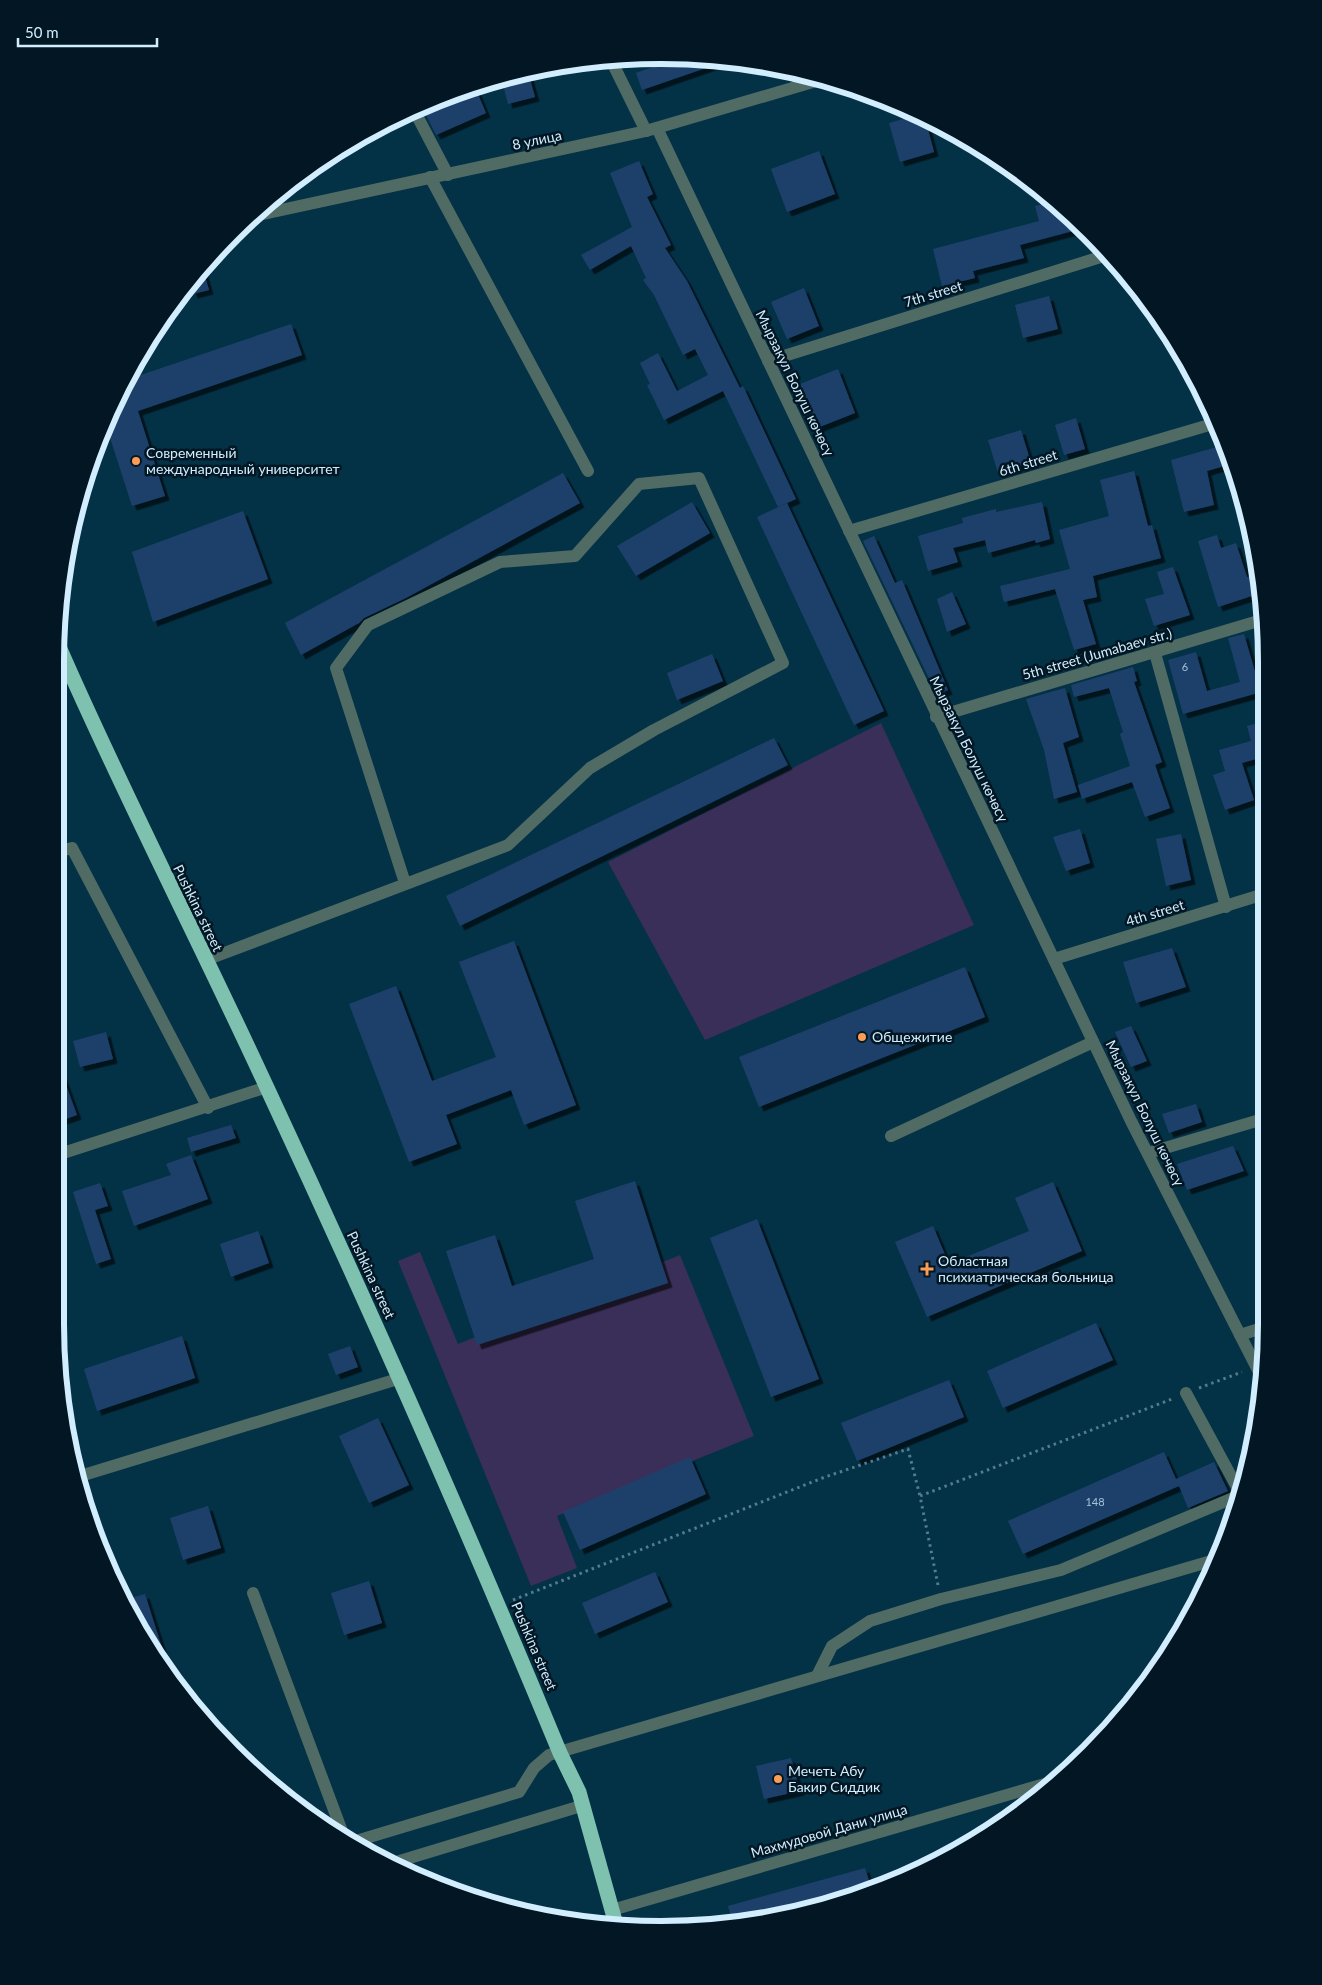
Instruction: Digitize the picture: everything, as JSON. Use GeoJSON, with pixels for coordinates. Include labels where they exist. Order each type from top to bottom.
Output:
{"type":"FeatureCollection","features":[{"type":"Feature","properties":{"kind":"highway","name":"Pushkina street"},"geometry":{"type":"LineString","coordinates":[[64,658],[104,750],[267,1087],[401,1378],[578,1792],[615,1919]]}},
{"type":"Feature","properties":{"kind":"street","name":"Мырзакул Болуш көчөсү"},"geometry":{"type":"LineString","coordinates":[[615,66],[652,130],[768,361],[1093,1042],[1256,1367]]}},
{"type":"Feature","properties":{"kind":"street","name":"8 улица"},"geometry":{"type":"LineString","coordinates":[[265,213],[652,130],[812,83]]}},
{"type":"Feature","properties":{"kind":"street"},"geometry":{"type":"LineString","coordinates":[[417,116],[448,175]]}},
{"type":"Feature","properties":{"kind":"street"},"geometry":{"type":"LineString","coordinates":[[430,177],[588,471]]}},
{"type":"Feature","properties":{"kind":"street","name":"7th street"},"geometry":{"type":"LineString","coordinates":[[768,361],[1100,257]]}},
{"type":"Feature","properties":{"kind":"street","name":"6th street"},"geometry":{"type":"LineString","coordinates":[[850,531],[1210,425]]}},
{"type":"Feature","properties":{"kind":"street"},"geometry":{"type":"LineString","coordinates":[[206,960],[508,845],[590,768],[654,730],[783,663],[699,478],[639,484],[575,556],[500,562],[368,625],[336,668],[405,883]]}},
{"type":"Feature","properties":{"kind":"street","name":"5th street (Jumabaev str.)"},"geometry":{"type":"LineString","coordinates":[[936,716],[1257,621]]}},
{"type":"Feature","properties":{"kind":"street"},"geometry":{"type":"LineString","coordinates":[[1155,653],[1226,907]]}},
{"type":"Feature","properties":{"kind":"street"},"geometry":{"type":"LineString","coordinates":[[64,850],[72,848],[208,1108]]}},
{"type":"Feature","properties":{"kind":"street","name":"4th street"},"geometry":{"type":"LineString","coordinates":[[1054,959],[1258,896]]}},
{"type":"Feature","properties":{"kind":"street"},"geometry":{"type":"LineString","coordinates":[[890,1136],[1093,1042]]}},
{"type":"Feature","properties":{"kind":"street"},"geometry":{"type":"LineString","coordinates":[[64,1153],[208,1108],[267,1087]]}},
{"type":"Feature","properties":{"kind":"street"},"geometry":{"type":"LineString","coordinates":[[1148,1153],[1258,1120]]}},
{"type":"Feature","properties":{"kind":"street"},"geometry":{"type":"LineString","coordinates":[[1240,1335],[1258,1329]]}},
{"type":"Feature","properties":{"kind":"street"},"geometry":{"type":"LineString","coordinates":[[83,1475],[401,1378]]}},
{"type":"Feature","properties":{"kind":"street"},"geometry":{"type":"LineString","coordinates":[[1186,1393],[1236,1485]]}},
{"type":"Feature","properties":{"kind":"street"},"geometry":{"type":"LineString","coordinates":[[817,1676],[832,1646],[870,1621],[941,1599],[1061,1570],[1232,1499]]}},
{"type":"Feature","properties":{"kind":"street"},"geometry":{"type":"LineString","coordinates":[[361,1840],[519,1792],[534,1768],[550,1755],[1209,1562]]}},
{"type":"Feature","properties":{"kind":"street"},"geometry":{"type":"LineString","coordinates":[[253,1593],[341,1828]]}},
{"type":"Feature","properties":{"kind":"street","name":"Махмудовой Дани улица"},"geometry":{"type":"LineString","coordinates":[[612,1910],[1040,1785]]}},
{"type":"Feature","properties":{"kind":"street"},"geometry":{"type":"LineString","coordinates":[[399,1861],[581,1806]]}},
{"type":"Feature","properties":{"kind":"path"},"geometry":{"type":"LineString","coordinates":[[920,1496],[1256,1367]]}},
{"type":"Feature","properties":{"kind":"path"},"geometry":{"type":"LineString","coordinates":[[499,1605],[826,1477],[908,1449],[920,1496],[941,1599]]}},
{"type":"Feature","properties":{"kind":"shaded area"},"geometry":{"type":"Polygon","coordinates":[[[881,723],[974,925],[705,1040],[608,862],[881,723]]]}},
{"type":"Feature","properties":{"kind":"shaded area"},"geometry":{"type":"Polygon","coordinates":[[[420,1252],[458,1344],[680,1255],[754,1436],[557,1516],[577,1568],[531,1586],[398,1261],[420,1252]]]}},
{"type":"Feature","properties":{"kind":"building"},"geometry":{"type":"Polygon","coordinates":[[[661,64],[711,66],[642,90],[636,73],[661,64]]]}},
{"type":"Feature","properties":{"kind":"building"},"geometry":{"type":"Polygon","coordinates":[[[530,78],[535,97],[508,104],[503,85],[530,78]]]}},
{"type":"Feature","properties":{"kind":"building"},"geometry":{"type":"Polygon","coordinates":[[[477,93],[486,113],[436,135],[425,112],[477,93]]]}},
{"type":"Feature","properties":{"kind":"building"},"geometry":{"type":"Polygon","coordinates":[[[908,117],[927,126],[934,152],[900,162],[889,123],[908,117]]]}},
{"type":"Feature","properties":{"kind":"building"},"geometry":{"type":"Polygon","coordinates":[[[819,151],[835,194],[787,212],[771,169],[819,151]]]}},
{"type":"Feature","properties":{"kind":"building"},"geometry":{"type":"Polygon","coordinates":[[[639,161],[653,194],[647,197],[671,245],[665,248],[687,281],[740,388],[743,386],[796,499],[778,507],[723,391],[664,420],[647,385],[650,384],[640,363],[658,353],[677,391],[708,375],[695,349],[683,355],[654,295],[643,280],[646,278],[631,246],[590,270],[581,255],[632,227],[610,173],[639,161]]]}},
{"type":"Feature","properties":{"kind":"building"},"geometry":{"type":"Polygon","coordinates":[[[1045,203],[1073,231],[1020,245],[1024,258],[973,271],[975,278],[942,286],[933,249],[1039,221],[1035,206],[1045,203]]]}},
{"type":"Feature","properties":{"kind":"building"},"geometry":{"type":"Polygon","coordinates":[[[205,276],[209,290],[193,294],[192,291],[205,276]]]}},
{"type":"Feature","properties":{"kind":"building"},"geometry":{"type":"Polygon","coordinates":[[[804,288],[819,326],[787,339],[771,302],[804,288]]]}},
{"type":"Feature","properties":{"kind":"building"},"geometry":{"type":"Polygon","coordinates":[[[1049,296],[1058,329],[1023,338],[1015,305],[1049,296]]]}},
{"type":"Feature","properties":{"kind":"building"},"geometry":{"type":"Polygon","coordinates":[[[291,324],[302,355],[138,411],[165,496],[132,506],[109,433],[136,377],[291,324]]]}},
{"type":"Feature","properties":{"kind":"building"},"geometry":{"type":"Polygon","coordinates":[[[838,369],[855,413],[817,428],[800,384],[838,369]]]}},
{"type":"Feature","properties":{"kind":"building"},"geometry":{"type":"Polygon","coordinates":[[[1076,418],[1085,449],[1064,455],[1055,425],[1076,418]]]}},
{"type":"Feature","properties":{"kind":"building"},"geometry":{"type":"Polygon","coordinates":[[[1021,430],[1031,463],[998,473],[988,440],[1021,430]]]}},
{"type":"Feature","properties":{"kind":"building"},"geometry":{"type":"Polygon","coordinates":[[[1219,447],[1226,466],[1207,471],[1214,505],[1184,512],[1171,460],[1219,447]]]}},
{"type":"Feature","properties":{"kind":"building"},"geometry":{"type":"Polygon","coordinates":[[[1134,471],[1148,526],[1152,525],[1161,558],[1093,576],[1097,597],[1083,600],[1096,644],[1074,650],[1055,589],[1004,602],[1000,586],[1070,569],[1059,530],[1109,516],[1100,480],[1134,471]]]}},
{"type":"Feature","properties":{"kind":"building"},"geometry":{"type":"Polygon","coordinates":[[[563,473],[580,503],[406,598],[364,618],[359,623],[301,655],[285,623],[563,473]]]}},
{"type":"Feature","properties":{"kind":"building"},"geometry":{"type":"Polygon","coordinates":[[[692,502],[710,533],[636,576],[617,546],[692,502]]]}},
{"type":"Feature","properties":{"kind":"building"},"geometry":{"type":"Polygon","coordinates":[[[1042,502],[1050,539],[1036,543],[1035,540],[988,553],[985,540],[953,548],[958,562],[928,571],[918,536],[963,523],[962,518],[996,509],[996,512],[1042,502]]]}},
{"type":"Feature","properties":{"kind":"building"},"geometry":{"type":"Polygon","coordinates":[[[787,503],[884,711],[854,725],[757,517],[787,503]]]}},
{"type":"Feature","properties":{"kind":"building"},"geometry":{"type":"Polygon","coordinates":[[[243,511],[268,579],[153,622],[132,552],[243,511]]]}},
{"type":"Feature","properties":{"kind":"building"},"geometry":{"type":"Polygon","coordinates":[[[1217,535],[1221,548],[1236,543],[1247,577],[1252,576],[1254,595],[1218,607],[1198,541],[1217,535]]]}},
{"type":"Feature","properties":{"kind":"building"},"geometry":{"type":"Polygon","coordinates":[[[874,536],[895,583],[902,580],[948,690],[937,695],[863,541],[874,536]]]}},
{"type":"Feature","properties":{"kind":"building"},"geometry":{"type":"Polygon","coordinates":[[[1173,567],[1190,615],[1154,626],[1145,599],[1164,594],[1157,572],[1173,567]]]}},
{"type":"Feature","properties":{"kind":"building"},"geometry":{"type":"Polygon","coordinates":[[[952,592],[966,624],[947,632],[937,599],[952,592]]]}},
{"type":"Feature","properties":{"kind":"building"},"geometry":{"type":"Polygon","coordinates":[[[1244,634],[1256,675],[1258,674],[1258,693],[1183,714],[1168,660],[1196,652],[1207,691],[1240,682],[1228,638],[1244,634]]]}},
{"type":"Feature","properties":{"kind":"building"},"geometry":{"type":"Polygon","coordinates":[[[712,654],[723,681],[677,700],[667,673],[712,654]]]}},
{"type":"Feature","properties":{"kind":"building"},"geometry":{"type":"Polygon","coordinates":[[[1133,667],[1137,681],[1134,682],[1162,762],[1155,765],[1170,808],[1145,817],[1132,782],[1082,799],[1078,785],[1130,766],[1120,734],[1123,732],[1109,688],[1074,697],[1071,685],[1133,667]]]}},
{"type":"Feature","properties":{"kind":"building"},"geometry":{"type":"Polygon","coordinates":[[[1065,688],[1079,737],[1063,743],[1077,792],[1054,799],[1044,750],[1026,699],[1065,688]]]}},
{"type":"Feature","properties":{"kind":"building"},"geometry":{"type":"Polygon","coordinates":[[[1258,723],[1258,765],[1256,759],[1242,763],[1254,800],[1225,810],[1213,775],[1225,771],[1219,750],[1251,741],[1247,726],[1258,723]]]}},
{"type":"Feature","properties":{"kind":"building"},"geometry":{"type":"Polygon","coordinates":[[[774,738],[788,765],[460,926],[446,896],[774,738]]]}},
{"type":"Feature","properties":{"kind":"building"},"geometry":{"type":"Polygon","coordinates":[[[1080,829],[1090,863],[1066,871],[1053,837],[1080,829]]]}},
{"type":"Feature","properties":{"kind":"building"},"geometry":{"type":"Polygon","coordinates":[[[1181,834],[1191,880],[1166,886],[1156,839],[1181,834]]]}},
{"type":"Feature","properties":{"kind":"building"},"geometry":{"type":"Polygon","coordinates":[[[514,941],[576,1105],[524,1125],[511,1090],[446,1115],[457,1144],[409,1162],[349,1004],[396,986],[432,1081],[496,1057],[459,962],[514,941]]]}},
{"type":"Feature","properties":{"kind":"building"},"geometry":{"type":"Polygon","coordinates":[[[1172,948],[1186,987],[1136,1003],[1123,962],[1172,948]]]}},
{"type":"Feature","properties":{"kind":"building","name":"Общежитие"},"geometry":{"type":"Polygon","coordinates":[[[965,967],[985,1017],[759,1107],[739,1057],[965,967]]]}},
{"type":"Feature","properties":{"kind":"building"},"geometry":{"type":"Polygon","coordinates":[[[1131,1026],[1147,1061],[1131,1067],[1115,1032],[1131,1026]]]}},
{"type":"Feature","properties":{"kind":"building"},"geometry":{"type":"Polygon","coordinates":[[[106,1032],[113,1059],[80,1067],[73,1041],[106,1032]]]}},
{"type":"Feature","properties":{"kind":"building"},"geometry":{"type":"Polygon","coordinates":[[[64,1079],[77,1115],[64,1120],[64,1079]]]}},
{"type":"Feature","properties":{"kind":"building"},"geometry":{"type":"Polygon","coordinates":[[[1196,1104],[1202,1122],[1169,1133],[1162,1114],[1196,1104]]]}},
{"type":"Feature","properties":{"kind":"building"},"geometry":{"type":"Polygon","coordinates":[[[231,1125],[236,1138],[191,1152],[187,1138],[231,1125]]]}},
{"type":"Feature","properties":{"kind":"building"},"geometry":{"type":"Polygon","coordinates":[[[1233,1146],[1244,1171],[1187,1190],[1177,1164],[1233,1146]]]}},
{"type":"Feature","properties":{"kind":"building"},"geometry":{"type":"Polygon","coordinates":[[[191,1155],[208,1199],[134,1226],[122,1191],[171,1175],[166,1164],[191,1155]]]}},
{"type":"Feature","properties":{"kind":"building"},"geometry":{"type":"Polygon","coordinates":[[[635,1181],[668,1283],[477,1345],[446,1251],[495,1235],[512,1286],[594,1259],[575,1201],[635,1181]]]}},
{"type":"Feature","properties":{"kind":"building"},"geometry":{"type":"Polygon","coordinates":[[[1053,1182],[1082,1251],[927,1317],[895,1242],[933,1226],[949,1264],[1029,1231],[1015,1198],[1053,1182]]]}},
{"type":"Feature","properties":{"kind":"building"},"geometry":{"type":"Polygon","coordinates":[[[100,1183],[108,1206],[95,1210],[111,1259],[96,1264],[73,1192],[100,1183]]]}},
{"type":"Feature","properties":{"kind":"building"},"geometry":{"type":"Polygon","coordinates":[[[757,1219],[819,1379],[771,1397],[710,1238],[757,1219]]]}},
{"type":"Feature","properties":{"kind":"building"},"geometry":{"type":"Polygon","coordinates":[[[258,1231],[269,1263],[231,1277],[220,1244],[258,1231]]]}},
{"type":"Feature","properties":{"kind":"building"},"geometry":{"type":"Polygon","coordinates":[[[1096,1323],[1113,1360],[1003,1408],[987,1371],[1096,1323]]]}},
{"type":"Feature","properties":{"kind":"building"},"geometry":{"type":"Polygon","coordinates":[[[182,1336],[195,1378],[97,1411],[84,1369],[182,1336]]]}},
{"type":"Feature","properties":{"kind":"building"},"geometry":{"type":"Polygon","coordinates":[[[350,1346],[358,1367],[336,1375],[328,1354],[350,1346]]]}},
{"type":"Feature","properties":{"kind":"building"},"geometry":{"type":"Polygon","coordinates":[[[949,1380],[964,1417],[857,1461],[841,1423],[949,1380]]]}},
{"type":"Feature","properties":{"kind":"building"},"geometry":{"type":"Polygon","coordinates":[[[378,1418],[409,1485],[369,1503],[339,1436],[378,1418]]]}},
{"type":"Feature","properties":{"kind":"building"},"geometry":{"type":"Polygon","coordinates":[[[1164,1452],[1176,1479],[1214,1462],[1228,1491],[1188,1508],[1179,1486],[1023,1554],[1008,1521],[1164,1452]]]}},
{"type":"Feature","properties":{"kind":"building"},"geometry":{"type":"Polygon","coordinates":[[[690,1457],[706,1494],[580,1550],[563,1512],[690,1457]]]}},
{"type":"Feature","properties":{"kind":"building"},"geometry":{"type":"Polygon","coordinates":[[[208,1506],[221,1548],[183,1560],[170,1518],[208,1506]]]}},
{"type":"Feature","properties":{"kind":"building"},"geometry":{"type":"Polygon","coordinates":[[[655,1572],[668,1602],[595,1634],[582,1603],[655,1572]]]}},
{"type":"Feature","properties":{"kind":"building"},"geometry":{"type":"Polygon","coordinates":[[[369,1581],[382,1623],[344,1635],[331,1593],[369,1581]]]}},
{"type":"Feature","properties":{"kind":"building"},"geometry":{"type":"Polygon","coordinates":[[[145,1594],[164,1654],[144,1623],[130,1598],[145,1594]]]}},
{"type":"Feature","properties":{"kind":"building","name":"Мечеть Абу Бакир Сиддик"},"geometry":{"type":"Polygon","coordinates":[[[791,1758],[800,1791],[764,1799],[756,1766],[791,1758]]]}},
{"type":"Feature","properties":{"kind":"building"},"geometry":{"type":"Polygon","coordinates":[[[865,1868],[870,1884],[816,1901],[778,1910],[731,1917],[728,1906],[865,1868]]]}},
{"type":"Feature","properties":{"kind":"place","name":"Современный международный университет"},"geometry":{"type":"Point","coordinates":[136,461]}},
{"type":"Feature","properties":{"kind":"place","name":"Общежитие"},"geometry":{"type":"Point","coordinates":[862,1037]}},
{"type":"Feature","properties":{"kind":"place","name":"Областная психиатрическая больница"},"geometry":{"type":"Point","coordinates":[927,1269]}},
{"type":"Feature","properties":{"kind":"place","name":"Мечеть Абу Бакир Сиддик"},"geometry":{"type":"Point","coordinates":[778,1779]}}]}
